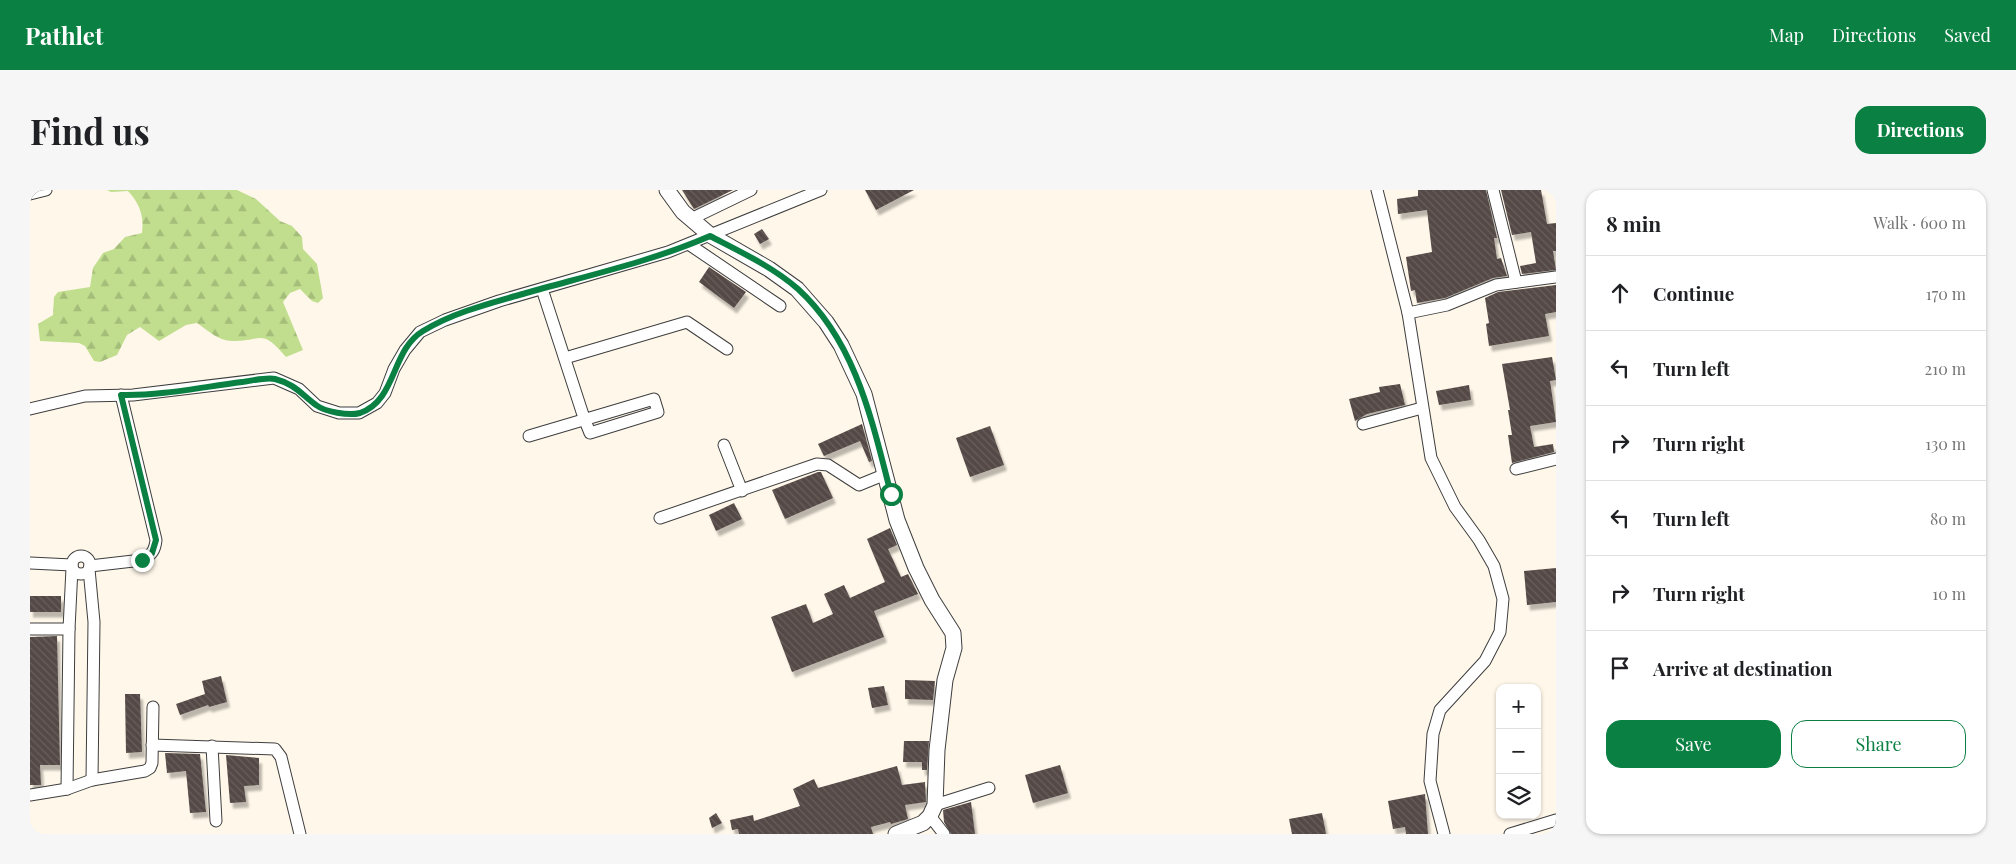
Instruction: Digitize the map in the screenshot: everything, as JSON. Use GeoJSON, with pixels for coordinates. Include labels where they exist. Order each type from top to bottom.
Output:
{"type":"FeatureCollection","features":[{"type":"Feature","properties":{"kind":"street"},"geometry":{"type":"LineString","coordinates":[[30,194],[46,190]]}},
{"type":"Feature","properties":{"kind":"street"},"geometry":{"type":"LineString","coordinates":[[667,190],[691,219],[710,236],[769,269],[797,289],[826,322],[842,345],[864,394],[897,520],[916,568],[932,600],[945,618],[955,640],[945,680],[940,715],[932,810],[944,834]]}},
{"type":"Feature","properties":{"kind":"street"},"geometry":{"type":"LineString","coordinates":[[691,219],[751,190]]}},
{"type":"Feature","properties":{"kind":"street"},"geometry":{"type":"LineString","coordinates":[[30,409],[86,396],[121,395],[274,378],[299,389],[318,406],[339,413],[359,413],[377,403],[385,394],[394,369],[405,350],[420,332],[445,320],[500,301],[690,245],[821,190]]}},
{"type":"Feature","properties":{"kind":"street"},"geometry":{"type":"LineString","coordinates":[[1377,190],[1408,313],[1431,458],[1454,507],[1480,540],[1494,566],[1503,599],[1500,632],[1485,661],[1440,710],[1433,734],[1430,781],[1444,834]]}},
{"type":"Feature","properties":{"kind":"street"},"geometry":{"type":"LineString","coordinates":[[1494,190],[1516,282]]}},
{"type":"Feature","properties":{"kind":"street"},"geometry":{"type":"LineString","coordinates":[[690,245],[780,306]]}},
{"type":"Feature","properties":{"kind":"street"},"geometry":{"type":"LineString","coordinates":[[1408,313],[1447,305],[1490,287],[1556,276]]}},
{"type":"Feature","properties":{"kind":"street"},"geometry":{"type":"LineString","coordinates":[[529,436],[584,418],[654,399],[658,412],[590,433],[584,418],[564,358],[542,289]]}},
{"type":"Feature","properties":{"kind":"street"},"geometry":{"type":"LineString","coordinates":[[564,358],[687,322],[727,349]]}},
{"type":"Feature","properties":{"kind":"street"},"geometry":{"type":"LineString","coordinates":[[90,567],[142,560],[148,557],[155,548],[156,540],[121,395]]}},
{"type":"Feature","properties":{"kind":"street"},"geometry":{"type":"LineString","coordinates":[[1364,424],[1422,408]]}},
{"type":"Feature","properties":{"kind":"street"},"geometry":{"type":"LineString","coordinates":[[724,445],[742,491]]}},
{"type":"Feature","properties":{"kind":"street"},"geometry":{"type":"LineString","coordinates":[[1516,469],[1556,459]]}},
{"type":"Feature","properties":{"kind":"street"},"geometry":{"type":"LineString","coordinates":[[660,518],[817,464],[828,465],[859,485],[886,474]]}},
{"type":"Feature","properties":{"kind":"street"},"geometry":{"type":"LineString","coordinates":[[66,789],[72,566],[76,557],[82,556],[87,558],[90,567],[94,622],[92,780]]}},
{"type":"Feature","properties":{"kind":"street"},"geometry":{"type":"LineString","coordinates":[[30,563],[72,566]]}},
{"type":"Feature","properties":{"kind":"street"},"geometry":{"type":"LineString","coordinates":[[30,629],[69,629]]}},
{"type":"Feature","properties":{"kind":"street"},"geometry":{"type":"LineString","coordinates":[[30,795],[66,789],[92,780],[145,771],[150,768],[152,763],[153,707]]}},
{"type":"Feature","properties":{"kind":"street"},"geometry":{"type":"LineString","coordinates":[[152,744],[275,749],[281,757],[300,834]]}},
{"type":"Feature","properties":{"kind":"street"},"geometry":{"type":"LineString","coordinates":[[212,746],[216,820]]}},
{"type":"Feature","properties":{"kind":"street"},"geometry":{"type":"LineString","coordinates":[[896,834],[914,828],[932,810],[989,788]]}},
{"type":"Feature","properties":{"kind":"street"},"geometry":{"type":"LineString","coordinates":[[1510,834],[1556,820]]}},
{"type":"Feature","properties":{"kind":"green space"},"geometry":{"type":"Polygon","coordinates":[[[107,190],[237,190],[256,199],[280,221],[292,226],[302,237],[303,249],[317,264],[323,298],[318,303],[312,301],[300,289],[290,293],[283,302],[303,350],[286,357],[266,339],[227,341],[213,335],[197,323],[186,325],[159,341],[140,327],[127,335],[117,355],[100,362],[94,361],[85,346],[79,343],[40,341],[38,324],[53,315],[54,297],[58,292],[90,287],[93,268],[103,253],[114,249],[125,237],[142,233],[140,211],[128,191],[111,192],[107,190]]]}},
{"type":"Feature","properties":{"kind":"building"},"geometry":{"type":"Polygon","coordinates":[[[682,190],[733,190],[694,209],[682,190]]]}},
{"type":"Feature","properties":{"kind":"building"},"geometry":{"type":"Polygon","coordinates":[[[865,190],[914,190],[876,210],[865,190]]]}},
{"type":"Feature","properties":{"kind":"building"},"geometry":{"type":"Polygon","coordinates":[[[1418,190],[1486,190],[1497,238],[1494,238],[1497,259],[1501,258],[1507,276],[1493,278],[1445,298],[1417,303],[1415,290],[1411,291],[1406,257],[1432,252],[1427,210],[1398,214],[1397,199],[1418,196],[1418,190]]]}},
{"type":"Feature","properties":{"kind":"building"},"geometry":{"type":"Polygon","coordinates":[[[1501,190],[1541,190],[1547,224],[1556,223],[1556,251],[1553,251],[1556,270],[1522,274],[1520,266],[1536,263],[1531,232],[1512,235],[1501,190]]]}},
{"type":"Feature","properties":{"kind":"building"},"geometry":{"type":"Polygon","coordinates":[[[762,229],[769,239],[760,244],[754,234],[762,229]]]}},
{"type":"Feature","properties":{"kind":"building"},"geometry":{"type":"Polygon","coordinates":[[[709,267],[746,292],[734,308],[699,282],[709,267]]]}},
{"type":"Feature","properties":{"kind":"building"},"geometry":{"type":"Polygon","coordinates":[[[1556,285],[1556,312],[1545,314],[1549,336],[1489,346],[1486,324],[1489,323],[1485,298],[1498,292],[1556,285]]]}},
{"type":"Feature","properties":{"kind":"building"},"geometry":{"type":"Polygon","coordinates":[[[1552,357],[1556,380],[1550,381],[1556,422],[1530,426],[1534,447],[1553,444],[1554,452],[1512,463],[1508,435],[1512,435],[1508,410],[1510,410],[1502,364],[1552,357]]]}},
{"type":"Feature","properties":{"kind":"building"},"geometry":{"type":"Polygon","coordinates":[[[1400,384],[1405,405],[1367,414],[1355,421],[1349,399],[1380,392],[1379,387],[1400,384]]]}},
{"type":"Feature","properties":{"kind":"building"},"geometry":{"type":"Polygon","coordinates":[[[1469,385],[1471,400],[1439,405],[1436,391],[1469,385]]]}},
{"type":"Feature","properties":{"kind":"building"},"geometry":{"type":"Polygon","coordinates":[[[862,424],[872,461],[869,462],[860,441],[824,456],[818,444],[862,424]]]}},
{"type":"Feature","properties":{"kind":"building"},"geometry":{"type":"Polygon","coordinates":[[[990,426],[1004,465],[970,477],[956,438],[990,426]]]}},
{"type":"Feature","properties":{"kind":"building"},"geometry":{"type":"Polygon","coordinates":[[[821,472],[833,498],[785,519],[772,490],[821,472]]]}},
{"type":"Feature","properties":{"kind":"building"},"geometry":{"type":"Polygon","coordinates":[[[734,503],[742,519],[716,531],[709,515],[734,503]]]}},
{"type":"Feature","properties":{"kind":"building"},"geometry":{"type":"Polygon","coordinates":[[[890,528],[897,545],[888,549],[901,577],[908,574],[918,594],[874,611],[884,637],[792,672],[771,617],[806,604],[813,623],[833,614],[824,594],[844,585],[850,598],[885,582],[867,539],[890,528]]]}},
{"type":"Feature","properties":{"kind":"building"},"geometry":{"type":"Polygon","coordinates":[[[1556,568],[1556,602],[1527,605],[1524,571],[1556,568]]]}},
{"type":"Feature","properties":{"kind":"building"},"geometry":{"type":"Polygon","coordinates":[[[30,596],[61,596],[61,612],[30,612],[30,596]]]}},
{"type":"Feature","properties":{"kind":"building"},"geometry":{"type":"Polygon","coordinates":[[[57,636],[60,765],[40,765],[41,785],[30,785],[30,637],[57,636]]]}},
{"type":"Feature","properties":{"kind":"building"},"geometry":{"type":"Polygon","coordinates":[[[221,676],[227,702],[209,707],[208,705],[180,715],[176,704],[205,694],[202,681],[221,676]]]}},
{"type":"Feature","properties":{"kind":"building"},"geometry":{"type":"Polygon","coordinates":[[[905,680],[935,681],[933,700],[905,699],[905,680]]]}},
{"type":"Feature","properties":{"kind":"building"},"geometry":{"type":"Polygon","coordinates":[[[884,686],[888,705],[872,708],[868,688],[884,686]]]}},
{"type":"Feature","properties":{"kind":"building"},"geometry":{"type":"Polygon","coordinates":[[[125,694],[140,694],[142,752],[126,753],[125,694]]]}},
{"type":"Feature","properties":{"kind":"building"},"geometry":{"type":"Polygon","coordinates":[[[904,741],[929,741],[927,770],[922,770],[922,762],[903,762],[904,741]]]}},
{"type":"Feature","properties":{"kind":"building"},"geometry":{"type":"Polygon","coordinates":[[[165,753],[200,754],[206,812],[190,813],[186,771],[167,773],[165,753]]]}},
{"type":"Feature","properties":{"kind":"building"},"geometry":{"type":"Polygon","coordinates":[[[226,755],[259,758],[259,785],[244,786],[246,802],[230,803],[226,755]]]}},
{"type":"Feature","properties":{"kind":"building"},"geometry":{"type":"Polygon","coordinates":[[[1060,765],[1068,793],[1033,803],[1025,775],[1060,765]]]}},
{"type":"Feature","properties":{"kind":"building"},"geometry":{"type":"Polygon","coordinates":[[[897,766],[902,785],[925,782],[926,802],[905,805],[908,819],[871,827],[873,834],[739,834],[738,829],[732,830],[730,820],[753,815],[754,821],[800,806],[793,789],[814,779],[818,788],[897,766]]]}},
{"type":"Feature","properties":{"kind":"building"},"geometry":{"type":"Polygon","coordinates":[[[1425,794],[1428,834],[1406,834],[1405,827],[1393,829],[1388,801],[1425,794]]]}},
{"type":"Feature","properties":{"kind":"building"},"geometry":{"type":"Polygon","coordinates":[[[971,802],[975,834],[951,834],[944,822],[943,810],[971,802]]]}},
{"type":"Feature","properties":{"kind":"building"},"geometry":{"type":"Polygon","coordinates":[[[716,813],[722,823],[712,828],[709,818],[716,813]]]}},
{"type":"Feature","properties":{"kind":"building"},"geometry":{"type":"Polygon","coordinates":[[[1322,813],[1326,834],[1292,834],[1289,819],[1322,813]]]}},
{"type":"Feature","properties":{"kind":"route"},"geometry":{"type":"LineString","coordinates":[[142,560],[152,553],[156,540],[121,395],[274,378],[299,389],[318,406],[339,413],[359,413],[377,403],[385,394],[394,369],[405,350],[420,332],[445,320],[500,301],[668,252],[710,236],[769,269],[797,289],[826,322],[842,345],[864,394],[891,494]]}}]}
